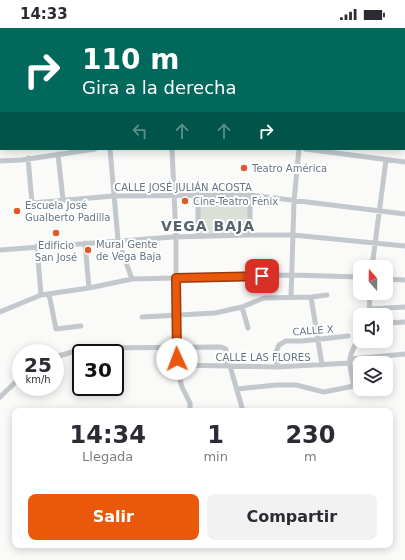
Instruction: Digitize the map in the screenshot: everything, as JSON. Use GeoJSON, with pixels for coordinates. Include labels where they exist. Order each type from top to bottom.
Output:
{"type":"FeatureCollection","features":[{"type":"Feature","properties":{"kind":"street"},"geometry":{"type":"LineString","coordinates":[[0,161],[88,150]]}},
{"type":"Feature","properties":{"kind":"street"},"geometry":{"type":"LineString","coordinates":[[110,150],[118,240],[132,279]]}},
{"type":"Feature","properties":{"kind":"street"},"geometry":{"type":"LineString","coordinates":[[172,150],[176,236],[176,365],[182,387],[190,403],[190,408]]}},
{"type":"Feature","properties":{"kind":"street"},"geometry":{"type":"LineString","coordinates":[[291,297],[294,201],[299,150]]}},
{"type":"Feature","properties":{"kind":"street"},"geometry":{"type":"LineString","coordinates":[[312,150],[405,162]]}},
{"type":"Feature","properties":{"kind":"street"},"geometry":{"type":"LineString","coordinates":[[58,154],[63,200]]}},
{"type":"Feature","properties":{"kind":"street","name":"CALLE JOSÉ JULIÁN ACOSTA"},"geometry":{"type":"LineString","coordinates":[[28,158],[32,203],[113,196],[174,194],[250,195],[405,214]]}},
{"type":"Feature","properties":{"kind":"street"},"geometry":{"type":"LineString","coordinates":[[373,260],[386,160]]}},
{"type":"Feature","properties":{"kind":"street"},"geometry":{"type":"LineString","coordinates":[[198,194],[198,235]]}},
{"type":"Feature","properties":{"kind":"street"},"geometry":{"type":"LineString","coordinates":[[250,195],[250,235]]}},
{"type":"Feature","properties":{"kind":"street"},"geometry":{"type":"LineString","coordinates":[[0,250],[198,235],[293,235],[405,246]]}},
{"type":"Feature","properties":{"kind":"street"},"geometry":{"type":"LineString","coordinates":[[85,243],[89,288]]}},
{"type":"Feature","properties":{"kind":"street"},"geometry":{"type":"LineString","coordinates":[[37,246],[41,296]]}},
{"type":"Feature","properties":{"kind":"street"},"geometry":{"type":"LineString","coordinates":[[0,312],[49,294],[89,288],[132,279],[291,275],[353,278]]}},
{"type":"Feature","properties":{"kind":"street"},"geometry":{"type":"LineString","coordinates":[[393,279],[405,280]]}},
{"type":"Feature","properties":{"kind":"street"},"geometry":{"type":"LineString","coordinates":[[49,294],[56,329],[81,326]]}},
{"type":"Feature","properties":{"kind":"street"},"geometry":{"type":"LineString","coordinates":[[142,317],[215,313],[242,307],[264,298],[327,295]]}},
{"type":"Feature","properties":{"kind":"street"},"geometry":{"type":"LineString","coordinates":[[310,297],[322,365]]}},
{"type":"Feature","properties":{"kind":"street"},"geometry":{"type":"LineString","coordinates":[[242,307],[248,328]]}},
{"type":"Feature","properties":{"kind":"street"},"geometry":{"type":"LineString","coordinates":[[393,309],[405,307]]}},
{"type":"Feature","properties":{"kind":"street"},"geometry":{"type":"LineString","coordinates":[[393,323],[405,322]]}},
{"type":"Feature","properties":{"kind":"street","name":"CALLE X"},"geometry":{"type":"LineString","coordinates":[[277,367],[276,352],[279,346],[286,340],[302,341],[348,336]]}},
{"type":"Feature","properties":{"kind":"street"},"geometry":{"type":"LineString","coordinates":[[64,354],[94,348],[221,347],[226,349],[228,366],[243,408]]}},
{"type":"Feature","properties":{"kind":"street"},"geometry":{"type":"LineString","coordinates":[[237,389],[289,385],[324,392],[354,386],[350,361],[350,352],[353,348]]}},
{"type":"Feature","properties":{"kind":"street","name":"CALLE LAS FLORES"},"geometry":{"type":"LineString","coordinates":[[176,365],[277,367],[322,365],[405,354]]}},
{"type":"Feature","properties":{"kind":"street"},"geometry":{"type":"LineString","coordinates":[[0,397],[12,386]]}},
{"type":"Feature","properties":{"kind":"shaded area"},"geometry":{"type":"Polygon","coordinates":[[[200,197],[249,197],[249,234],[199,234],[200,197]]]}},
{"type":"Feature","properties":{"kind":"place","name":"Teatro América"},"geometry":{"type":"Point","coordinates":[244,168]}},
{"type":"Feature","properties":{"kind":"place","name":"Cine-Teatro Fénix"},"geometry":{"type":"Point","coordinates":[185,201]}},
{"type":"Feature","properties":{"kind":"place","name":"Escuela José Gualberto Padilla"},"geometry":{"type":"Point","coordinates":[17,211]}},
{"type":"Feature","properties":{"kind":"place","name":"Edificio San José"},"geometry":{"type":"Point","coordinates":[56,233]}},
{"type":"Feature","properties":{"kind":"place","name":"Mural Gente de Vega Baja"},"geometry":{"type":"Point","coordinates":[88,250]}},
{"type":"Feature","properties":{"kind":"district","name":"VEGA BAJA"},"geometry":{"type":"Point","coordinates":[208,226]}},
{"type":"Feature","properties":{"kind":"route"},"geometry":{"type":"LineString","coordinates":[[177,359],[176,278],[262,276]]}}]}
